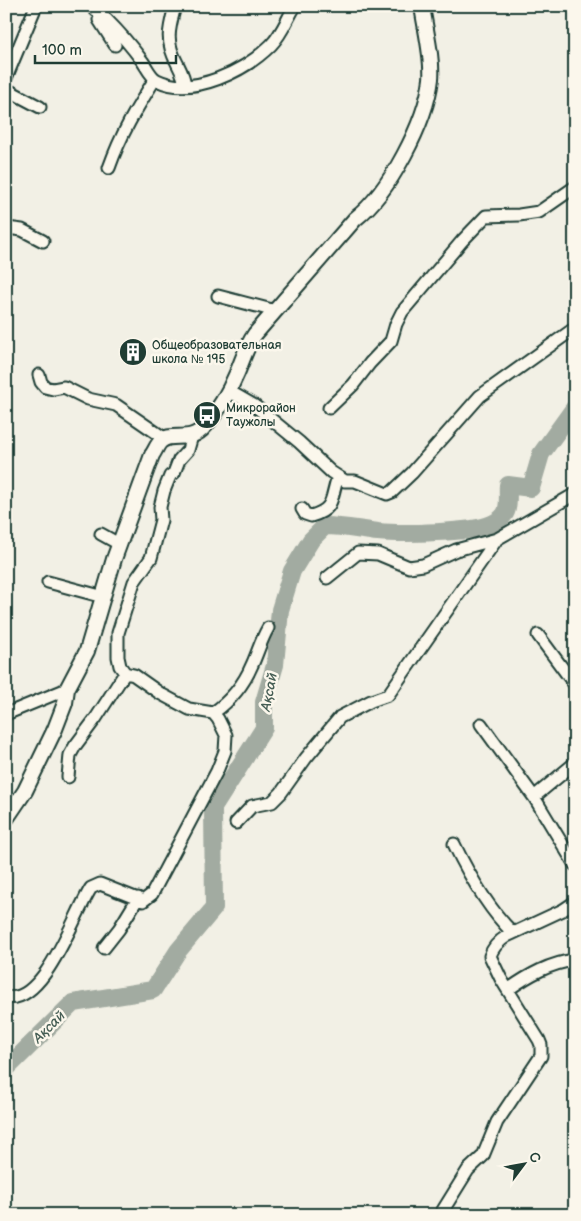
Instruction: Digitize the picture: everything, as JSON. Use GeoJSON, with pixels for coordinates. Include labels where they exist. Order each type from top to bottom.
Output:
{"type":"FeatureCollection","features":[{"type":"Feature","properties":{"kind":"street"},"geometry":{"type":"LineString","coordinates":[[6,78],[11,56],[36,6]]}},
{"type":"Feature","properties":{"kind":"street"},"geometry":{"type":"LineString","coordinates":[[175,6],[168,30],[168,41],[171,52],[184,77],[184,85]]}},
{"type":"Feature","properties":{"kind":"street"},"geometry":{"type":"LineString","coordinates":[[93,8],[128,44],[155,79],[173,85],[184,85],[202,84],[236,70],[252,60],[272,44],[296,6]]}},
{"type":"Feature","properties":{"kind":"street"},"geometry":{"type":"LineString","coordinates":[[39,375],[40,382],[45,387],[53,390],[64,387],[88,399],[116,405],[164,438],[198,434],[206,426],[229,391],[248,343],[254,334],[355,219],[367,209],[390,177],[419,125],[431,78],[431,65],[422,6]]}},
{"type":"Feature","properties":{"kind":"street"},"geometry":{"type":"LineString","coordinates":[[93,8],[115,45]]}},
{"type":"Feature","properties":{"kind":"street"},"geometry":{"type":"LineString","coordinates":[[109,168],[118,142],[130,118],[155,79]]}},
{"type":"Feature","properties":{"kind":"street"},"geometry":{"type":"LineString","coordinates":[[6,89],[40,108]]}},
{"type":"Feature","properties":{"kind":"street"},"geometry":{"type":"LineString","coordinates":[[329,408],[391,341],[402,312],[462,241],[486,216],[539,212],[575,187]]}},
{"type":"Feature","properties":{"kind":"street"},"geometry":{"type":"LineString","coordinates":[[8,230],[22,230],[44,241]]}},
{"type":"Feature","properties":{"kind":"street"},"geometry":{"type":"LineString","coordinates":[[218,296],[276,311]]}},
{"type":"Feature","properties":{"kind":"street"},"geometry":{"type":"LineString","coordinates":[[229,391],[255,406],[299,442],[316,460],[344,481],[355,481],[387,494],[392,492],[426,458],[480,396],[575,328]]}},
{"type":"Feature","properties":{"kind":"street"},"geometry":{"type":"LineString","coordinates":[[6,996],[18,997],[27,993],[36,984],[58,953],[92,888],[100,884],[143,901],[152,894],[225,751],[226,735],[213,713],[189,709],[161,694],[134,675],[125,673],[120,666],[118,634],[127,602],[134,582],[151,558],[161,520],[160,507],[170,476],[174,473],[179,460],[188,450],[192,436]]}},
{"type":"Feature","properties":{"kind":"street"},"geometry":{"type":"LineString","coordinates":[[6,819],[25,791],[55,729],[65,703],[67,689],[87,651],[120,544],[152,455],[164,438]]}},
{"type":"Feature","properties":{"kind":"street"},"geometry":{"type":"LineString","coordinates":[[302,509],[305,514],[311,516],[323,513],[330,505],[338,477]]}},
{"type":"Feature","properties":{"kind":"street"},"geometry":{"type":"LineString","coordinates":[[327,578],[358,553],[378,554],[410,567],[423,565],[456,550],[497,539],[575,494]]}},
{"type":"Feature","properties":{"kind":"street"},"geometry":{"type":"LineString","coordinates":[[101,534],[120,544]]}},
{"type":"Feature","properties":{"kind":"street"},"geometry":{"type":"LineString","coordinates":[[236,823],[252,806],[272,802],[281,793],[306,758],[340,717],[371,701],[388,695],[497,539]]}},
{"type":"Feature","properties":{"kind":"street"},"geometry":{"type":"LineString","coordinates":[[48,582],[104,597]]}},
{"type":"Feature","properties":{"kind":"street"},"geometry":{"type":"LineString","coordinates":[[213,713],[232,697],[244,680],[268,628]]}},
{"type":"Feature","properties":{"kind":"street"},"geometry":{"type":"LineString","coordinates":[[538,635],[575,685]]}},
{"type":"Feature","properties":{"kind":"street"},"geometry":{"type":"LineString","coordinates":[[68,777],[70,755],[125,673]]}},
{"type":"Feature","properties":{"kind":"street"},"geometry":{"type":"LineString","coordinates":[[6,714],[67,689]]}},
{"type":"Feature","properties":{"kind":"street"},"geometry":{"type":"LineString","coordinates":[[481,724],[534,797],[574,860]]}},
{"type":"Feature","properties":{"kind":"street"},"geometry":{"type":"LineString","coordinates":[[534,797],[575,763]]}},
{"type":"Feature","properties":{"kind":"street"},"geometry":{"type":"LineString","coordinates":[[454,844],[487,901],[500,920],[514,933]]}},
{"type":"Feature","properties":{"kind":"street"},"geometry":{"type":"LineString","coordinates":[[104,948],[119,929],[138,898]]}},
{"type":"Feature","properties":{"kind":"street"},"geometry":{"type":"LineString","coordinates":[[440,1215],[468,1170],[483,1156],[508,1104],[541,1056],[542,1045],[496,970],[490,956],[493,949],[501,940],[563,910],[575,902]]}},
{"type":"Feature","properties":{"kind":"street"},"geometry":{"type":"LineString","coordinates":[[509,989],[549,966],[575,960]]}},
{"type":"Feature","properties":{"kind":"waterway","name":"Ақсай"},"geometry":{"type":"LineString","coordinates":[[6,1069],[73,1003],[153,990],[178,951],[214,908],[213,808],[264,728],[264,702],[275,665],[280,610],[292,571],[311,540],[325,526],[378,532],[419,533],[454,531],[492,524],[506,512],[508,485],[531,488],[541,454],[575,407]]}},
{"type":"Feature","properties":{"kind":"place","name":"Общеобразовательная школа № 195"},"geometry":{"type":"Point","coordinates":[133,352]}},
{"type":"Feature","properties":{"kind":"place","name":"Микрорайон Таужолы"},"geometry":{"type":"Point","coordinates":[207,415]}}]}
